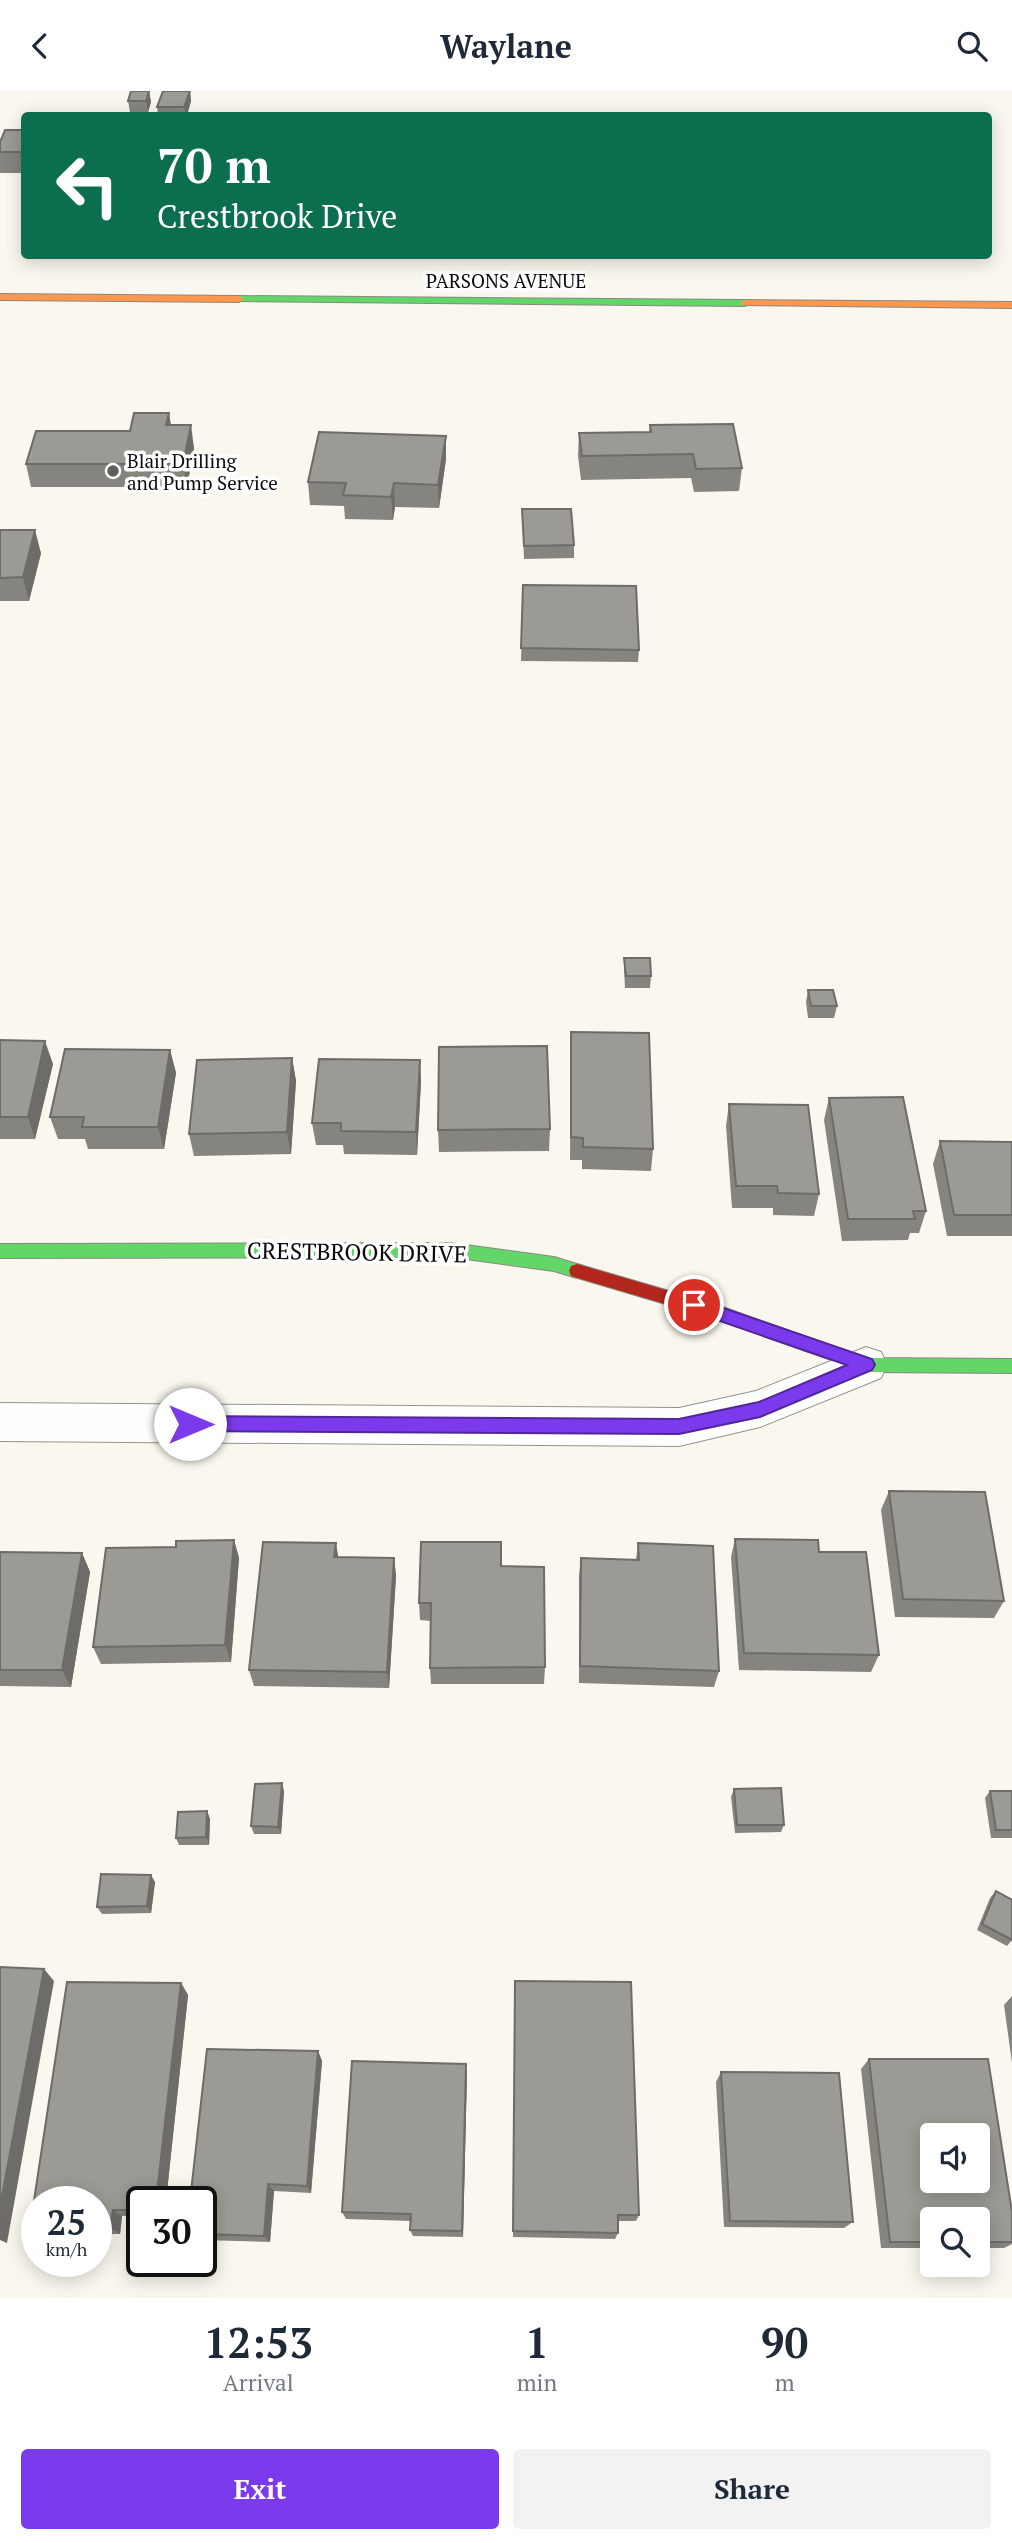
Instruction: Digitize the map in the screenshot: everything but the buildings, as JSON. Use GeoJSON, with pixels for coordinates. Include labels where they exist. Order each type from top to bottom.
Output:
{"type":"FeatureCollection","features":[{"type":"Feature","properties":{"kind":"street","name":"PARSONS AVENUE"},"geometry":{"type":"LineString","coordinates":[[0,297],[1012,305]]}},
{"type":"Feature","properties":{"kind":"street","name":"CRESTBROOK DRIVE"},"geometry":{"type":"LineString","coordinates":[[0,1251],[451,1250],[554,1264],[717,1312],[866,1365],[1012,1366]]}},
{"type":"Feature","properties":{"kind":"street","name":"CRESTBROOK DRIVE"},"geometry":{"type":"LineString","coordinates":[[0,1422],[679,1427],[760,1409],[866,1365]]}},
{"type":"Feature","properties":{"kind":"traffic: fast"},"geometry":{"type":"LineString","coordinates":[[239,299],[745,303]]}},
{"type":"Feature","properties":{"kind":"traffic: fast"},"geometry":{"type":"LineString","coordinates":[[0,1251],[451,1250],[554,1264],[577,1271]]}},
{"type":"Feature","properties":{"kind":"traffic: fast"},"geometry":{"type":"LineString","coordinates":[[809,1345],[866,1365],[1012,1366]]}},
{"type":"Feature","properties":{"kind":"traffic: slow"},"geometry":{"type":"LineString","coordinates":[[0,297],[239,299]]}},
{"type":"Feature","properties":{"kind":"traffic: slow"},"geometry":{"type":"LineString","coordinates":[[745,303],[1012,305]]}},
{"type":"Feature","properties":{"kind":"traffic: jam"},"geometry":{"type":"LineString","coordinates":[[577,1271],[717,1312],[809,1345]]}},
{"type":"Feature","properties":{"kind":"place","name":"Blair Drilling and Pump Service"},"geometry":{"type":"Point","coordinates":[113,471]}},
{"type":"Feature","properties":{"kind":"route"},"geometry":{"type":"LineString","coordinates":[[190,1424],[679,1427],[760,1409],[866,1365],[694,1305]]}}]}
